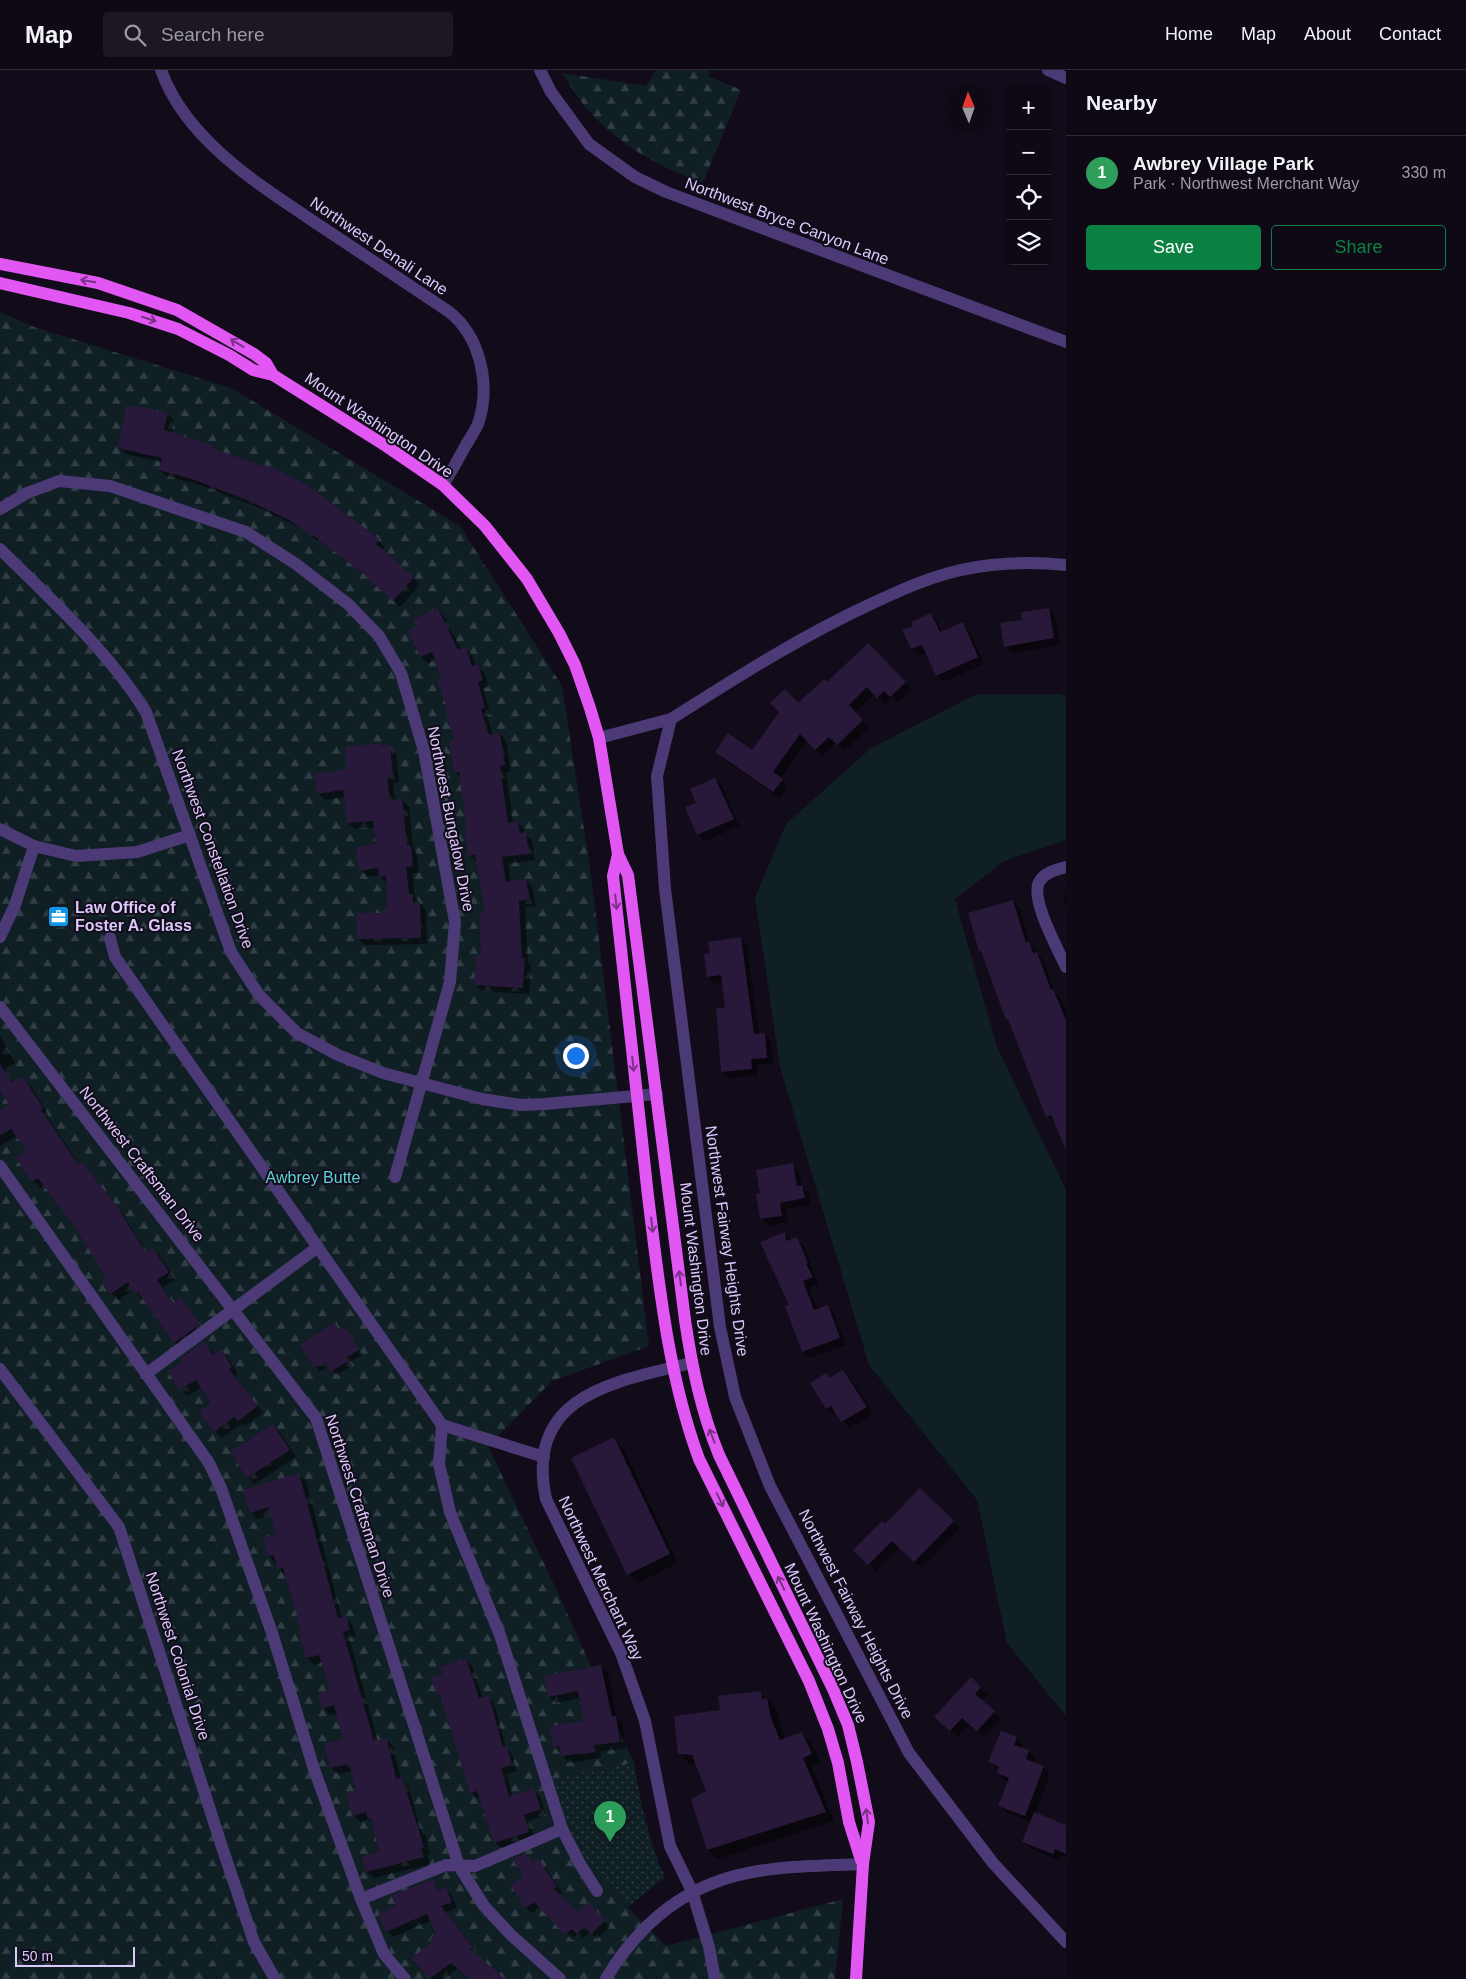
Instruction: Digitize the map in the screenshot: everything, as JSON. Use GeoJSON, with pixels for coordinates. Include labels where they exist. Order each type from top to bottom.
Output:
{"type":"FeatureCollection","features":[{"type":"Feature","properties":{"kind":"main road","name":"Mount Washington Drive"},"geometry":{"type":"LineString","coordinates":[[0,264],[98,283],[177,310],[254,354],[266,363],[273,375]]}},
{"type":"Feature","properties":{"kind":"main road","name":"Mount Washington Drive"},"geometry":{"type":"LineString","coordinates":[[0,283],[128,313],[178,329],[229,355],[253,370],[273,375],[386,446],[443,485],[485,526],[528,579],[559,632],[575,665],[598,738],[618,854],[628,875],[692,1363],[706,1421],[719,1455],[800,1620],[848,1725],[858,1762],[869,1822],[863,1864]]}},
{"type":"Feature","properties":{"kind":"main road","name":"Mount Washington Drive"},"geometry":{"type":"LineString","coordinates":[[618,854],[614,876],[656,1259],[667,1336],[686,1423],[699,1459],[809,1681],[828,1729],[838,1763],[849,1822],[863,1864]]}},
{"type":"Feature","properties":{"kind":"main road"},"geometry":{"type":"LineString","coordinates":[[856,1979],[863,1864]]}},
{"type":"Feature","properties":{"kind":"street","name":"Northwest Denali Lane"},"geometry":{"type":"LineString","coordinates":[[161,70],[175,98],[192,125],[209,144],[273,194],[448,311],[462,324],[472,342],[482,370],[482,404],[478,425],[443,485]]}},
{"type":"Feature","properties":{"kind":"street","name":"Northwest Bryce Canyon Lane"},"geometry":{"type":"LineString","coordinates":[[540,70],[551,92],[589,144],[634,177],[666,192],[1066,342]]}},
{"type":"Feature","properties":{"kind":"street"},"geometry":{"type":"LineString","coordinates":[[1048,70],[1066,78]]}},
{"type":"Feature","properties":{"kind":"street","name":"Northwest Bungalow Drive"},"geometry":{"type":"LineString","coordinates":[[0,510],[27,493],[59,482],[110,486],[246,532],[296,564],[348,604],[379,636],[401,673],[424,751],[455,922],[450,982],[395,1177]]}},
{"type":"Feature","properties":{"kind":"street","name":"Northwest Constellation Drive"},"geometry":{"type":"LineString","coordinates":[[0,549],[84,634],[129,684],[146,712],[230,952],[259,995],[297,1033],[338,1054],[383,1073],[482,1100],[522,1105],[657,1094]]}},
{"type":"Feature","properties":{"kind":"street"},"geometry":{"type":"LineString","coordinates":[[598,738],[671,720],[778,652],[837,619],[903,589],[949,573],[979,567],[1016,564],[1066,565]]}},
{"type":"Feature","properties":{"kind":"street","name":"Northwest Fairway Heights Drive"},"geometry":{"type":"LineString","coordinates":[[671,720],[657,776],[665,889],[720,1327],[735,1397],[770,1486],[910,1753],[993,1863],[1066,1942]]}},
{"type":"Feature","properties":{"kind":"street"},"geometry":{"type":"LineString","coordinates":[[0,829],[34,846],[76,856],[137,852],[190,835]]}},
{"type":"Feature","properties":{"kind":"street"},"geometry":{"type":"LineString","coordinates":[[0,936],[16,905],[34,846]]}},
{"type":"Feature","properties":{"kind":"street"},"geometry":{"type":"LineString","coordinates":[[1066,867],[1048,872],[1039,883],[1037,898],[1066,967]]}},
{"type":"Feature","properties":{"kind":"street"},"geometry":{"type":"LineString","coordinates":[[110,938],[115,957],[442,1425],[439,1464],[450,1512],[500,1635],[562,1829],[580,1864],[597,1891]]}},
{"type":"Feature","properties":{"kind":"street","name":"Northwest Craftsman Drive"},"geometry":{"type":"LineString","coordinates":[[0,1007],[316,1418],[459,1866],[484,1906],[511,1935],[560,1979]]}},
{"type":"Feature","properties":{"kind":"street"},"geometry":{"type":"LineString","coordinates":[[0,1166],[209,1463],[222,1488],[272,1632],[314,1769],[361,1899],[384,1954],[405,1979]]}},
{"type":"Feature","properties":{"kind":"street"},"geometry":{"type":"LineString","coordinates":[[146,1374],[318,1247]]}},
{"type":"Feature","properties":{"kind":"street","name":"Northwest Merchant Way"},"geometry":{"type":"LineString","coordinates":[[692,1363],[611,1384],[584,1396],[555,1424],[547,1442],[542,1482],[546,1499],[620,1653],[644,1720],[670,1846],[692,1891],[709,1947],[715,1979]]}},
{"type":"Feature","properties":{"kind":"street","name":"Northwest Colonial Drive"},"geometry":{"type":"LineString","coordinates":[[0,1369],[119,1526],[254,1942],[275,1979]]}},
{"type":"Feature","properties":{"kind":"street"},"geometry":{"type":"LineString","coordinates":[[442,1425],[544,1457]]}},
{"type":"Feature","properties":{"kind":"street"},"geometry":{"type":"LineString","coordinates":[[361,1899],[446,1865],[475,1866],[562,1829]]}},
{"type":"Feature","properties":{"kind":"street"},"geometry":{"type":"LineString","coordinates":[[606,1979],[614,1964],[637,1936],[658,1916],[692,1891],[722,1879],[750,1872],[863,1864]]}},
{"type":"Feature","properties":{"kind":"green space"},"geometry":{"type":"Polygon","coordinates":[[[656,70],[710,70],[708,76],[741,90],[703,183],[656,163],[627,145],[585,107],[562,73],[646,86],[656,70]]]}},
{"type":"Feature","properties":{"kind":"green space","name":"Awbrey Butte"},"geometry":{"type":"Polygon","coordinates":[[[0,312],[34,327],[231,388],[460,526],[562,686],[591,875],[649,1346],[552,1381],[488,1446],[559,1595],[634,1763],[552,1779],[573,1852],[666,1946],[843,1899],[835,1979],[0,1979],[0,312]]]}},
{"type":"Feature","properties":{"kind":"green space"},"geometry":{"type":"Polygon","coordinates":[[[977,694],[1061,694],[1066,697],[1066,840],[1004,861],[955,899],[997,1047],[1066,1190],[1066,1716],[1007,1643],[977,1500],[869,1365],[780,1067],[755,898],[786,824],[871,748],[977,694]]]}},
{"type":"Feature","properties":{"kind":"green space"},"geometry":{"type":"Polygon","coordinates":[[[634,1763],[642,1807],[665,1877],[628,1907],[573,1852],[551,1779],[634,1763]]]}},
{"type":"Feature","properties":{"kind":"building"},"geometry":{"type":"Polygon","coordinates":[[[126,405],[168,413],[164,430],[213,445],[212,448],[262,466],[263,464],[304,483],[379,539],[376,544],[414,577],[393,601],[369,578],[313,535],[312,537],[289,520],[249,501],[192,479],[158,470],[162,458],[118,448],[126,405]]]}},
{"type":"Feature","properties":{"kind":"building"},"geometry":{"type":"Polygon","coordinates":[[[438,608],[458,650],[466,647],[472,666],[478,664],[483,680],[478,682],[485,708],[481,709],[489,735],[500,733],[505,765],[500,766],[508,823],[518,821],[520,833],[526,832],[529,854],[502,857],[506,882],[526,879],[530,899],[519,901],[522,958],[525,958],[523,988],[474,985],[476,955],[481,956],[479,912],[485,912],[475,855],[468,856],[464,829],[467,829],[459,772],[454,773],[449,741],[454,740],[445,709],[447,708],[437,679],[441,678],[432,652],[420,657],[408,631],[417,627],[413,620],[438,608]]]}},
{"type":"Feature","properties":{"kind":"building"},"geometry":{"type":"Polygon","coordinates":[[[1049,608],[1054,638],[1004,647],[1000,623],[1022,620],[1021,612],[1049,608]]]}},
{"type":"Feature","properties":{"kind":"building"},"geometry":{"type":"Polygon","coordinates":[[[931,613],[940,632],[963,622],[978,657],[936,676],[922,645],[911,649],[902,630],[913,626],[911,622],[931,613]]]}},
{"type":"Feature","properties":{"kind":"building"},"geometry":{"type":"Polygon","coordinates":[[[868,643],[906,682],[890,697],[884,691],[877,698],[867,687],[849,705],[863,720],[837,745],[829,737],[815,750],[800,734],[773,772],[783,779],[773,792],[715,752],[728,733],[752,750],[779,712],[770,703],[785,689],[798,703],[824,679],[827,682],[868,643]]]}},
{"type":"Feature","properties":{"kind":"building"},"geometry":{"type":"Polygon","coordinates":[[[380,743],[380,746],[390,745],[393,776],[387,777],[390,800],[402,799],[407,845],[411,845],[413,866],[406,867],[409,894],[413,894],[413,903],[420,903],[421,938],[357,939],[357,913],[382,913],[382,910],[387,909],[386,876],[379,877],[378,868],[359,871],[356,847],[376,844],[373,821],[347,823],[343,790],[317,794],[314,774],[347,769],[345,747],[380,743]]]}},
{"type":"Feature","properties":{"kind":"building"},"geometry":{"type":"Polygon","coordinates":[[[715,778],[734,819],[697,835],[685,807],[696,803],[690,789],[715,778]]]}},
{"type":"Feature","properties":{"kind":"building"},"geometry":{"type":"Polygon","coordinates":[[[1013,900],[1026,943],[1029,941],[1033,953],[1037,952],[1051,990],[1053,989],[1066,1020],[1066,1150],[1051,1115],[1046,1117],[1008,1019],[1006,1020],[981,951],[979,951],[968,913],[1013,900]]]}},
{"type":"Feature","properties":{"kind":"building"},"geometry":{"type":"Polygon","coordinates":[[[741,937],[754,1034],[765,1033],[767,1058],[751,1059],[752,1069],[721,1072],[716,1008],[725,1008],[721,975],[707,977],[704,954],[710,953],[708,942],[741,937]]]}},
{"type":"Feature","properties":{"kind":"building"},"geometry":{"type":"Polygon","coordinates":[[[0,1064],[12,1083],[19,1078],[24,1078],[43,1108],[41,1110],[78,1164],[82,1162],[118,1208],[146,1253],[153,1248],[169,1272],[157,1280],[173,1303],[181,1297],[200,1324],[174,1343],[138,1292],[135,1294],[128,1282],[110,1294],[102,1280],[106,1277],[74,1226],[38,1178],[32,1182],[15,1157],[26,1151],[11,1129],[0,1135],[0,1111],[9,1105],[0,1090],[0,1064]]]}},
{"type":"Feature","properties":{"kind":"building"},"geometry":{"type":"Polygon","coordinates":[[[793,1163],[797,1186],[802,1185],[805,1198],[780,1203],[782,1216],[760,1219],[756,1194],[760,1193],[756,1170],[793,1163]]]}},
{"type":"Feature","properties":{"kind":"building"},"geometry":{"type":"Polygon","coordinates":[[[785,1232],[786,1241],[797,1237],[808,1263],[806,1264],[813,1277],[803,1281],[814,1310],[828,1305],[840,1338],[802,1352],[785,1306],[789,1305],[760,1242],[785,1232]]]}},
{"type":"Feature","properties":{"kind":"building"},"geometry":{"type":"Polygon","coordinates":[[[335,1323],[339,1330],[345,1327],[359,1350],[347,1357],[349,1361],[330,1372],[325,1362],[314,1368],[300,1344],[335,1323]]]}},
{"type":"Feature","properties":{"kind":"building"},"geometry":{"type":"Polygon","coordinates":[[[204,1341],[213,1355],[222,1350],[232,1367],[229,1369],[258,1406],[238,1421],[234,1417],[214,1432],[199,1412],[211,1403],[196,1380],[179,1390],[168,1371],[182,1362],[180,1359],[204,1341]]]}},
{"type":"Feature","properties":{"kind":"building"},"geometry":{"type":"Polygon","coordinates":[[[843,1370],[867,1407],[841,1422],[831,1406],[826,1409],[810,1383],[826,1373],[829,1378],[843,1370]]]}},
{"type":"Feature","properties":{"kind":"building"},"geometry":{"type":"Polygon","coordinates":[[[273,1424],[290,1450],[247,1478],[230,1452],[273,1424]]]}},
{"type":"Feature","properties":{"kind":"building"},"geometry":{"type":"Polygon","coordinates":[[[614,1437],[670,1554],[627,1575],[571,1458],[614,1437]]]}},
{"type":"Feature","properties":{"kind":"building"},"geometry":{"type":"Polygon","coordinates":[[[299,1473],[338,1618],[346,1616],[350,1630],[343,1632],[374,1741],[387,1738],[396,1779],[402,1777],[424,1847],[421,1848],[424,1857],[366,1872],[362,1856],[379,1852],[371,1818],[368,1819],[366,1812],[352,1816],[346,1794],[356,1791],[349,1764],[330,1768],[324,1744],[343,1739],[334,1705],[322,1709],[318,1693],[330,1690],[319,1655],[306,1658],[298,1631],[301,1630],[283,1568],[277,1569],[274,1555],[268,1556],[263,1537],[276,1534],[268,1507],[250,1513],[243,1490],[299,1473]]]}},
{"type":"Feature","properties":{"kind":"building"},"geometry":{"type":"Polygon","coordinates":[[[920,1488],[954,1521],[914,1562],[892,1541],[868,1565],[853,1550],[882,1521],[885,1524],[920,1488]]]}},
{"type":"Feature","properties":{"kind":"building"},"geometry":{"type":"Polygon","coordinates":[[[466,1658],[479,1698],[489,1696],[503,1747],[507,1746],[512,1765],[501,1768],[509,1796],[534,1788],[541,1809],[524,1815],[529,1832],[494,1843],[477,1791],[470,1793],[440,1694],[437,1695],[431,1678],[443,1674],[440,1667],[466,1658]]]}},
{"type":"Feature","properties":{"kind":"building"},"geometry":{"type":"Polygon","coordinates":[[[601,1665],[612,1717],[616,1716],[620,1742],[594,1745],[595,1752],[561,1756],[559,1746],[553,1747],[550,1726],[584,1721],[578,1691],[548,1697],[544,1676],[601,1665]]]}},
{"type":"Feature","properties":{"kind":"building"},"geometry":{"type":"Polygon","coordinates":[[[971,1677],[981,1687],[975,1694],[995,1711],[977,1731],[962,1718],[950,1731],[934,1717],[971,1677]]]}},
{"type":"Feature","properties":{"kind":"building"},"geometry":{"type":"Polygon","coordinates":[[[761,1691],[762,1699],[767,1698],[771,1718],[780,1740],[802,1732],[812,1754],[803,1758],[826,1812],[707,1850],[691,1799],[706,1791],[692,1755],[678,1754],[674,1716],[720,1710],[718,1696],[761,1691]]]}},
{"type":"Feature","properties":{"kind":"building"},"geometry":{"type":"Polygon","coordinates":[[[1001,1731],[1017,1737],[1014,1745],[1029,1750],[1026,1759],[1044,1766],[1025,1816],[998,1806],[1009,1778],[997,1773],[999,1767],[988,1762],[1001,1731]]]}},
{"type":"Feature","properties":{"kind":"building"},"geometry":{"type":"Polygon","coordinates":[[[1034,1812],[1066,1825],[1066,1854],[1055,1849],[1053,1854],[1022,1842],[1034,1812]]]}},
{"type":"Feature","properties":{"kind":"building"},"geometry":{"type":"Polygon","coordinates":[[[526,1853],[533,1863],[539,1859],[557,1887],[554,1889],[578,1912],[588,1902],[606,1920],[591,1934],[584,1927],[577,1934],[572,1929],[565,1935],[534,1902],[525,1908],[510,1885],[524,1876],[512,1859],[526,1853]]]}},
{"type":"Feature","properties":{"kind":"building"},"geometry":{"type":"Polygon","coordinates":[[[433,1879],[438,1890],[446,1887],[452,1902],[441,1906],[473,1947],[470,1949],[505,1979],[470,1979],[451,1963],[429,1979],[412,1958],[432,1942],[430,1939],[436,1934],[427,1914],[386,1932],[378,1914],[396,1906],[392,1895],[433,1879]]]}},
{"type":"Feature","properties":{"kind":"place","name":"Law Office of Foster A. Glass"},"geometry":{"type":"Point","coordinates":[59,916]}},
{"type":"Feature","properties":{"kind":"place","name":"Awbrey Village Park"},"geometry":{"type":"Point","coordinates":[610,1842]}}]}
